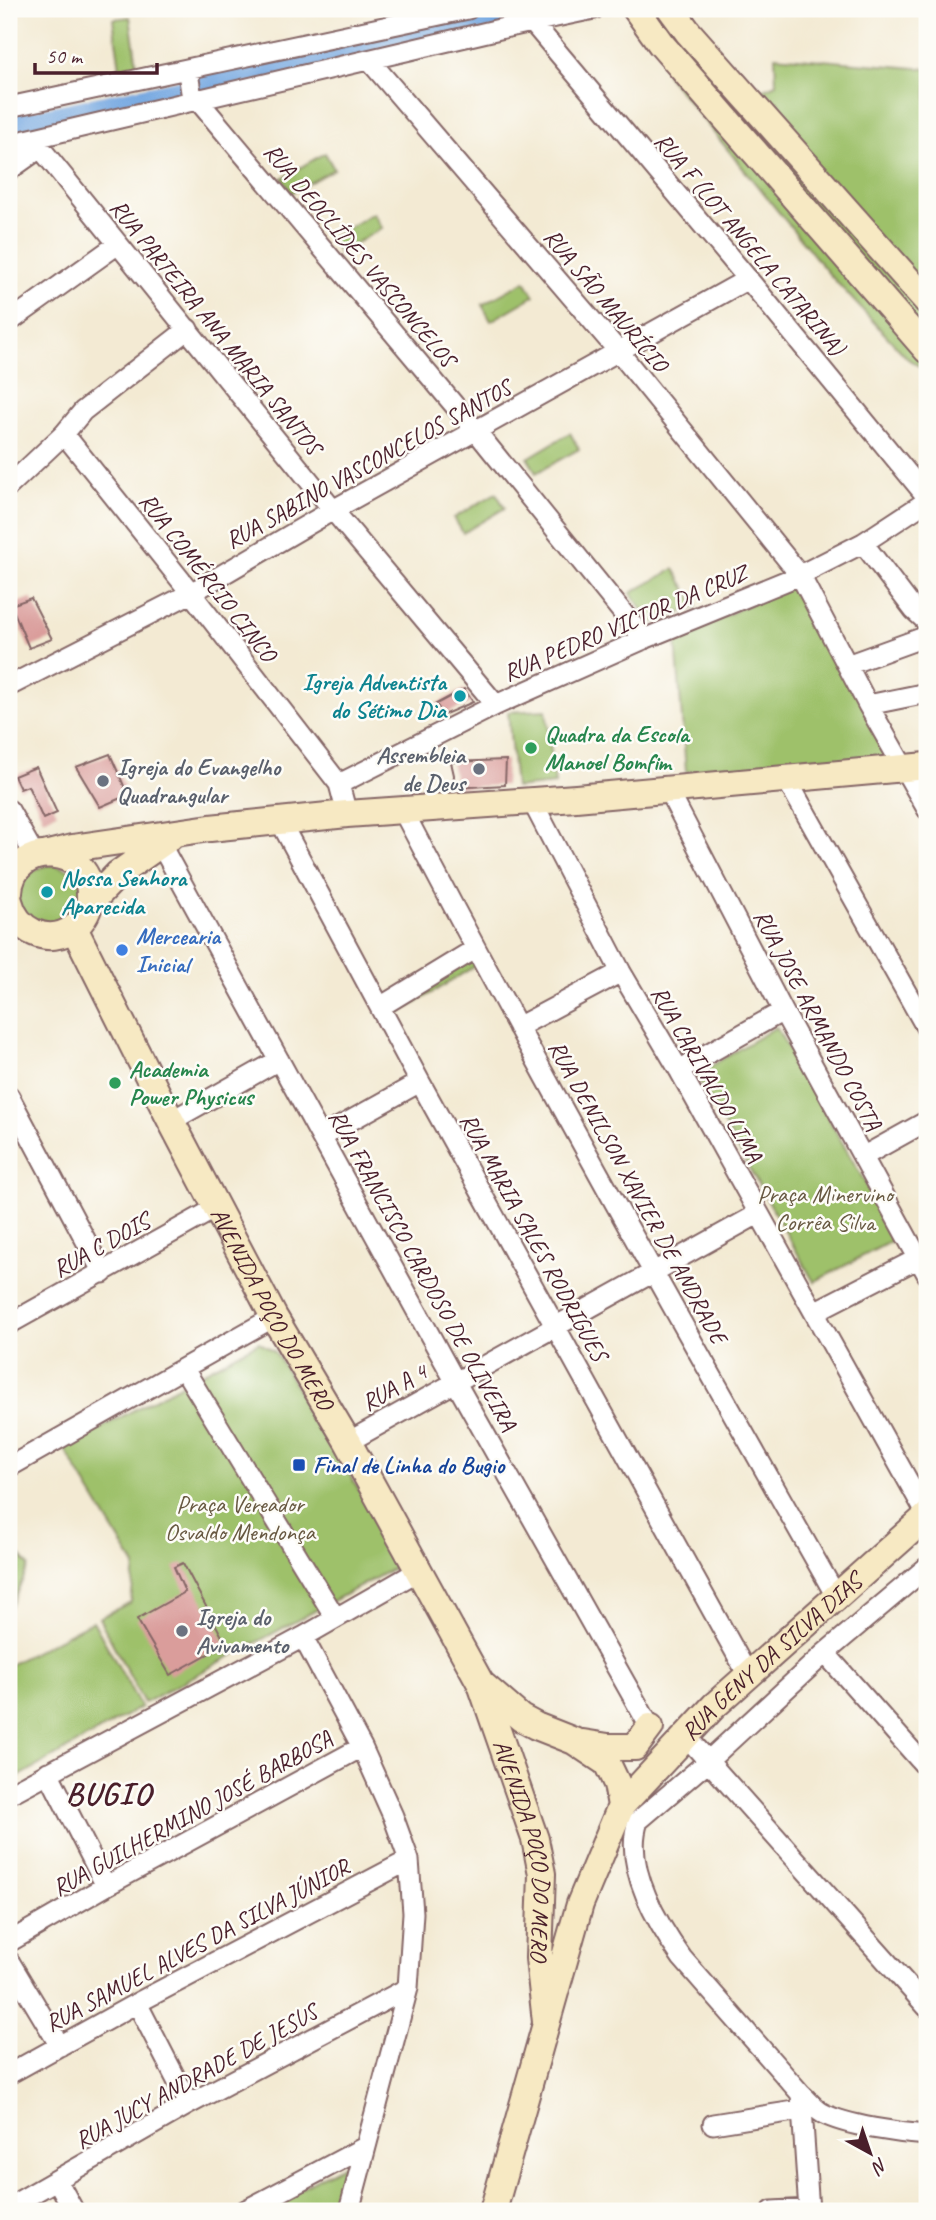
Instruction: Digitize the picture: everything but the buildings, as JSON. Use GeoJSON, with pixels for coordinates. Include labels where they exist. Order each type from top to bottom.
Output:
{"type":"FeatureCollection","features":[{"type":"Feature","properties":{"kind":"main road"},"geometry":{"type":"LineString","coordinates":[[636,9],[662,44],[927,350]]}},
{"type":"Feature","properties":{"kind":"main road"},"geometry":{"type":"LineString","coordinates":[[671,9],[696,41],[927,301]]}},
{"type":"Feature","properties":{"kind":"main road"},"geometry":{"type":"LineString","coordinates":[[9,892],[14,874],[29,861],[72,848],[347,814],[788,780],[916,767]]}},
{"type":"Feature","properties":{"kind":"main road"},"geometry":{"type":"LineString","coordinates":[[89,904],[118,874],[164,837]]}},
{"type":"Feature","properties":{"kind":"main road"},"geometry":{"type":"LineString","coordinates":[[9,901],[19,930],[52,936],[74,928],[82,920],[89,904],[90,892],[88,880],[81,869],[72,860],[29,861]]}},
{"type":"Feature","properties":{"kind":"main road","name":"AVENIDA POÇO DO MERO"},"geometry":{"type":"LineString","coordinates":[[74,928],[274,1317],[348,1441],[481,1684],[534,1839],[542,1874],[539,1958],[546,2022]]}},
{"type":"Feature","properties":{"kind":"main road","name":"RUA GENY DA SILVA DIAS"},"geometry":{"type":"LineString","coordinates":[[629,1814],[685,1735],[927,1515]]}},
{"type":"Feature","properties":{"kind":"main road","name":"AVENIDA POÇO DO MERO"},"geometry":{"type":"LineString","coordinates":[[481,1684],[521,1718],[574,1741],[607,1763],[629,1814],[580,1905],[493,2211]]}},
{"type":"Feature","properties":{"kind":"main road","name":"RUA GENY DA SILVA DIAS"},"geometry":{"type":"LineString","coordinates":[[574,1741],[608,1747],[635,1747],[650,1727]]}},
{"type":"Feature","properties":{"kind":"street"},"geometry":{"type":"LineString","coordinates":[[9,144],[37,144],[192,85],[468,9]]}},
{"type":"Feature","properties":{"kind":"street"},"geometry":{"type":"LineString","coordinates":[[9,107],[369,60],[594,9]]}},
{"type":"Feature","properties":{"kind":"street","name":"RUA F (LOT ANGELA CATARINA)"},"geometry":{"type":"LineString","coordinates":[[533,23],[748,279],[927,499]]}},
{"type":"Feature","properties":{"kind":"street","name":"RUA SÃO MAURÍCIO"},"geometry":{"type":"LineString","coordinates":[[369,60],[619,352],[800,575],[868,705],[916,767],[927,809]]}},
{"type":"Feature","properties":{"kind":"street","name":"RUA DEOCLÍDES VASCONCELOS"},"geometry":{"type":"LineString","coordinates":[[192,85],[644,639]]}},
{"type":"Feature","properties":{"kind":"street"},"geometry":{"type":"LineString","coordinates":[[9,170],[37,144]]}},
{"type":"Feature","properties":{"kind":"street","name":"RUA PARTEIRA ANA MARIA SANTOS"},"geometry":{"type":"LineString","coordinates":[[37,144],[333,510],[496,705]]}},
{"type":"Feature","properties":{"kind":"street"},"geometry":{"type":"LineString","coordinates":[[9,322],[118,244]]}},
{"type":"Feature","properties":{"kind":"street","name":"RUA SABINO VASCONCELOS SANTOS"},"geometry":{"type":"LineString","coordinates":[[9,686],[191,593],[333,510],[748,279]]}},
{"type":"Feature","properties":{"kind":"street"},"geometry":{"type":"LineString","coordinates":[[9,486],[64,434],[83,411],[188,329]]}},
{"type":"Feature","properties":{"kind":"street","name":"RUA COMÉRCIO CINCO"},"geometry":{"type":"LineString","coordinates":[[64,434],[339,784]]}},
{"type":"Feature","properties":{"kind":"street","name":"RUA PEDRO VICTOR DA CRUZ"},"geometry":{"type":"LineString","coordinates":[[339,784],[496,705],[644,639],[800,575],[863,543],[927,499]]}},
{"type":"Feature","properties":{"kind":"street"},"geometry":{"type":"LineString","coordinates":[[863,543],[914,610],[927,622]]}},
{"type":"Feature","properties":{"kind":"street"},"geometry":{"type":"LineString","coordinates":[[847,665],[927,636]]}},
{"type":"Feature","properties":{"kind":"street"},"geometry":{"type":"LineString","coordinates":[[868,705],[927,693]]}},
{"type":"Feature","properties":{"kind":"street"},"geometry":{"type":"LineString","coordinates":[[788,780],[927,1029]]}},
{"type":"Feature","properties":{"kind":"street"},"geometry":{"type":"LineString","coordinates":[[339,784],[347,814]]}},
{"type":"Feature","properties":{"kind":"street","name":"RUA JOSE ARMANDO COSTA"},"geometry":{"type":"LineString","coordinates":[[667,788],[783,1011],[923,1266]]}},
{"type":"Feature","properties":{"kind":"street","name":"RUA CARIVALDO LIMA"},"geometry":{"type":"LineString","coordinates":[[532,801],[621,972],[679,1070],[927,1515]]}},
{"type":"Feature","properties":{"kind":"street","name":"RUA DENILSON XAVIER DE ANDRADE"},"geometry":{"type":"LineString","coordinates":[[402,809],[652,1271],[836,1596]]}},
{"type":"Feature","properties":{"kind":"street"},"geometry":{"type":"LineString","coordinates":[[9,810],[29,861]]}},
{"type":"Feature","properties":{"kind":"street","name":"RUA MARIA SALES RODRIGUES"},"geometry":{"type":"LineString","coordinates":[[280,821],[748,1675]]}},
{"type":"Feature","properties":{"kind":"street","name":"RUA FRANCISCO CARDOSO DE OLIVEIRA"},"geometry":{"type":"LineString","coordinates":[[164,837],[321,1137],[650,1727]]}},
{"type":"Feature","properties":{"kind":"street"},"geometry":{"type":"LineString","coordinates":[[380,1007],[475,948]]}},
{"type":"Feature","properties":{"kind":"street"},"geometry":{"type":"LineString","coordinates":[[518,1027],[621,972]]}},
{"type":"Feature","properties":{"kind":"street"},"geometry":{"type":"LineString","coordinates":[[679,1070],[783,1011]]}},
{"type":"Feature","properties":{"kind":"street"},"geometry":{"type":"LineString","coordinates":[[171,1121],[279,1060]]}},
{"type":"Feature","properties":{"kind":"street"},"geometry":{"type":"LineString","coordinates":[[321,1137],[421,1082]]}},
{"type":"Feature","properties":{"kind":"street"},"geometry":{"type":"LineString","coordinates":[[9,1096],[103,1273]]}},
{"type":"Feature","properties":{"kind":"street"},"geometry":{"type":"LineString","coordinates":[[864,1156],[927,1121]]}},
{"type":"Feature","properties":{"kind":"street","name":"RUA C DOIS"},"geometry":{"type":"LineString","coordinates":[[9,1324],[216,1208]]}},
{"type":"Feature","properties":{"kind":"street","name":"RUA A 4"},"geometry":{"type":"LineString","coordinates":[[348,1441],[758,1214]]}},
{"type":"Feature","properties":{"kind":"street"},"geometry":{"type":"LineString","coordinates":[[814,1312],[923,1266]]}},
{"type":"Feature","properties":{"kind":"street"},"geometry":{"type":"LineString","coordinates":[[9,1467],[274,1317]]}},
{"type":"Feature","properties":{"kind":"street"},"geometry":{"type":"LineString","coordinates":[[184,1369],[335,1617]]}},
{"type":"Feature","properties":{"kind":"street"},"geometry":{"type":"LineString","coordinates":[[927,1567],[825,1653],[707,1762],[629,1814],[635,1862],[655,1915],[667,1937],[801,2102],[828,2115],[886,2130],[927,2135]]}},
{"type":"Feature","properties":{"kind":"street"},"geometry":{"type":"LineString","coordinates":[[9,1794],[303,1637],[420,1570]]}},
{"type":"Feature","properties":{"kind":"street"},"geometry":{"type":"LineString","coordinates":[[303,1637],[362,1748],[393,1816],[409,1860],[413,1913],[408,1989],[349,2211]]}},
{"type":"Feature","properties":{"kind":"street"},"geometry":{"type":"LineString","coordinates":[[825,1653],[927,1768]]}},
{"type":"Feature","properties":{"kind":"street"},"geometry":{"type":"LineString","coordinates":[[685,1735],[927,2007]]}},
{"type":"Feature","properties":{"kind":"street","name":"RUA GUILHERMINO JOSÉ BARBOSA"},"geometry":{"type":"LineString","coordinates":[[9,1942],[106,1886],[362,1748]]}},
{"type":"Feature","properties":{"kind":"street"},"geometry":{"type":"LineString","coordinates":[[48,1772],[106,1886]]}},
{"type":"Feature","properties":{"kind":"street","name":"RUA SAMUEL ALVES DA SILVA JÚNIOR"},"geometry":{"type":"LineString","coordinates":[[9,2074],[137,2003],[409,1860]]}},
{"type":"Feature","properties":{"kind":"street"},"geometry":{"type":"LineString","coordinates":[[9,1961],[60,2046]]}},
{"type":"Feature","properties":{"kind":"street","name":"RUA JUCY ANDRADE DE JESUS"},"geometry":{"type":"LineString","coordinates":[[9,2207],[189,2104],[408,1989]]}},
{"type":"Feature","properties":{"kind":"street"},"geometry":{"type":"LineString","coordinates":[[137,2003],[189,2104]]}},
{"type":"Feature","properties":{"kind":"street"},"geometry":{"type":"LineString","coordinates":[[713,2124],[801,2102]]}},
{"type":"Feature","properties":{"kind":"street"},"geometry":{"type":"LineString","coordinates":[[772,2211],[809,2210],[801,2102]]}},
{"type":"Feature","properties":{"kind":"street"},"geometry":{"type":"LineString","coordinates":[[244,2211],[365,2147]]}},
{"type":"Feature","properties":{"kind":"street"},"geometry":{"type":"LineString","coordinates":[[57,2180],[75,2211]]}},
{"type":"Feature","properties":{"kind":"green space"},"geometry":{"type":"Polygon","coordinates":[[[130,17],[137,65],[120,68],[113,19],[130,17]]]}},
{"type":"Feature","properties":{"kind":"green space"},"geometry":{"type":"Polygon","coordinates":[[[687,43],[740,99],[776,84],[775,56],[927,69],[927,371],[908,359],[830,275],[666,74],[687,43]]]}},
{"type":"Feature","properties":{"kind":"green space"},"geometry":{"type":"Polygon","coordinates":[[[325,153],[334,169],[291,193],[282,178],[325,153]]]}},
{"type":"Feature","properties":{"kind":"green space"},"geometry":{"type":"Polygon","coordinates":[[[373,213],[382,228],[339,253],[331,238],[373,213]]]}},
{"type":"Feature","properties":{"kind":"green space"},"geometry":{"type":"Polygon","coordinates":[[[525,281],[534,296],[491,321],[482,305],[525,281]]]}},
{"type":"Feature","properties":{"kind":"green space"},"geometry":{"type":"Polygon","coordinates":[[[570,433],[579,449],[536,473],[528,458],[570,433]]]}},
{"type":"Feature","properties":{"kind":"green space"},"geometry":{"type":"Polygon","coordinates":[[[496,493],[505,508],[463,533],[454,518],[496,493]]]}},
{"type":"Feature","properties":{"kind":"green space"},"geometry":{"type":"Polygon","coordinates":[[[674,569],[697,607],[652,623],[631,593],[674,569]]]}},
{"type":"Feature","properties":{"kind":"green space"},"geometry":{"type":"Polygon","coordinates":[[[805,577],[892,756],[686,772],[676,640],[805,577]]]}},
{"type":"Feature","properties":{"kind":"green space","name":"Quadra da Escola Manoel Bomfim"},"geometry":{"type":"Polygon","coordinates":[[[546,710],[555,784],[515,788],[508,712],[546,710]]]}},
{"type":"Feature","properties":{"kind":"green space"},"geometry":{"type":"Polygon","coordinates":[[[51,865],[71,872],[82,884],[84,898],[79,912],[69,924],[56,931],[42,931],[27,920],[21,911],[18,893],[26,878],[33,872],[51,865]]]}},
{"type":"Feature","properties":{"kind":"green space"},"geometry":{"type":"Polygon","coordinates":[[[474,956],[475,966],[395,1016],[390,1009],[474,956]]]}},
{"type":"Feature","properties":{"kind":"green space","name":"Praça Minervino Corrêa Silva"},"geometry":{"type":"Polygon","coordinates":[[[776,1027],[897,1238],[814,1282],[696,1075],[776,1027]]]}},
{"type":"Feature","properties":{"kind":"green space","name":"Praça Vereador Osvaldo Mendonça"},"geometry":{"type":"Polygon","coordinates":[[[259,1342],[275,1352],[398,1554],[396,1567],[144,1703],[99,1618],[131,1602],[135,1566],[64,1448],[259,1342]]]}},
{"type":"Feature","properties":{"kind":"green space"},"geometry":{"type":"Polygon","coordinates":[[[9,1543],[29,1566],[9,1610],[9,1543]]]}},
{"type":"Feature","properties":{"kind":"green space"},"geometry":{"type":"Polygon","coordinates":[[[93,1621],[141,1707],[9,1782],[9,1665],[93,1621]]]}},
{"type":"Feature","properties":{"kind":"green space"},"geometry":{"type":"Polygon","coordinates":[[[352,2160],[337,2211],[258,2211],[352,2160]]]}},
{"type":"Feature","properties":{"kind":"waterway"},"geometry":{"type":"LineString","coordinates":[[9,124],[326,58],[536,9]]}},
{"type":"Feature","properties":{"kind":"place","name":"Igreja Adventista do Sétimo Dia"},"geometry":{"type":"Point","coordinates":[460,696]}},
{"type":"Feature","properties":{"kind":"place","name":"Quadra da Escola Manoel Bomfim"},"geometry":{"type":"Point","coordinates":[531,748]}},
{"type":"Feature","properties":{"kind":"place","name":"Assembleia de Deus"},"geometry":{"type":"Point","coordinates":[479,769]}},
{"type":"Feature","properties":{"kind":"place","name":"Igreja do Evangelho Quadrangular"},"geometry":{"type":"Point","coordinates":[103,781]}},
{"type":"Feature","properties":{"kind":"place","name":"Nossa Senhora Aparecida"},"geometry":{"type":"Point","coordinates":[47,892]}},
{"type":"Feature","properties":{"kind":"place","name":"Mercearia Inicial"},"geometry":{"type":"Point","coordinates":[122,950]}},
{"type":"Feature","properties":{"kind":"place","name":"Academia Power Physicus"},"geometry":{"type":"Point","coordinates":[115,1083]}},
{"type":"Feature","properties":{"kind":"place","name":"Final de Linha do Bugio"},"geometry":{"type":"Point","coordinates":[299,1465]}},
{"type":"Feature","properties":{"kind":"place","name":"Igreja do Avivamento"},"geometry":{"type":"Point","coordinates":[182,1631]}},
{"type":"Feature","properties":{"kind":"district","name":"BUGIO"},"geometry":{"type":"Point","coordinates":[109,1793]}}]}
